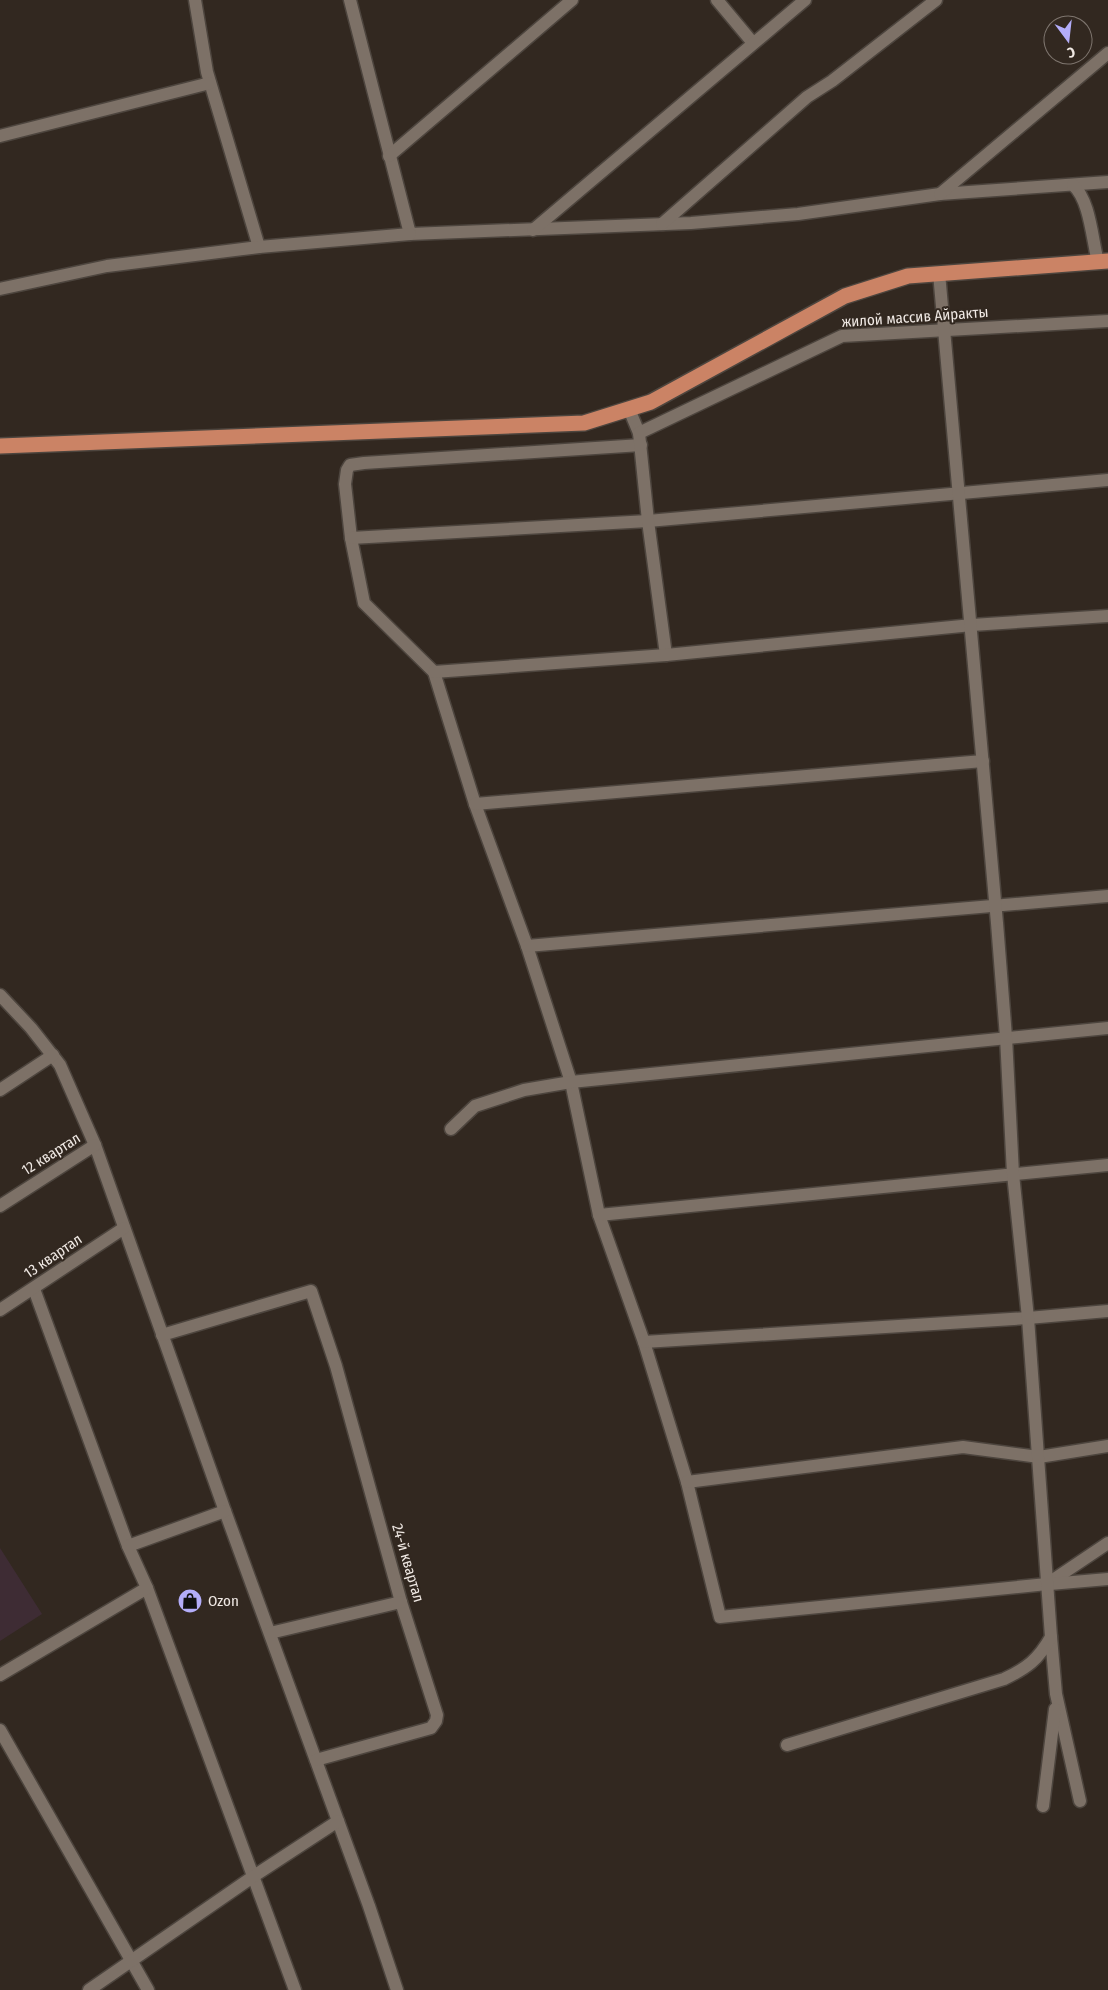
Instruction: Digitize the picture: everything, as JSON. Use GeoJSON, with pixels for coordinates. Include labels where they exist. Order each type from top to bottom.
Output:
{"type":"FeatureCollection","features":[{"type":"Feature","properties":{"kind":"main road"},"geometry":{"type":"LineString","coordinates":[[0,446],[584,423],[650,402],[845,296],[908,276],[1103,261]]}},
{"type":"Feature","properties":{"kind":"street"},"geometry":{"type":"LineString","coordinates":[[195,0],[206,72],[259,247]]}},
{"type":"Feature","properties":{"kind":"street"},"geometry":{"type":"LineString","coordinates":[[389,156],[572,0]]}},
{"type":"Feature","properties":{"kind":"street"},"geometry":{"type":"LineString","coordinates":[[717,0],[753,43]]}},
{"type":"Feature","properties":{"kind":"street"},"geometry":{"type":"LineString","coordinates":[[533,230],[805,0]]}},
{"type":"Feature","properties":{"kind":"street"},"geometry":{"type":"LineString","coordinates":[[662,224],[807,97],[832,81],[936,0]]}},
{"type":"Feature","properties":{"kind":"street"},"geometry":{"type":"LineString","coordinates":[[354,2],[389,156],[410,234]]}},
{"type":"Feature","properties":{"kind":"street"},"geometry":{"type":"LineString","coordinates":[[940,194],[1108,53]]}},
{"type":"Feature","properties":{"kind":"street"},"geometry":{"type":"LineString","coordinates":[[0,136],[210,83]]}},
{"type":"Feature","properties":{"kind":"street"},"geometry":{"type":"LineString","coordinates":[[0,289],[107,266],[259,247],[410,234],[662,224],[798,214],[940,194],[1108,182]]}},
{"type":"Feature","properties":{"kind":"street"},"geometry":{"type":"LineString","coordinates":[[1073,185],[1079,190],[1085,204],[1103,261]]}},
{"type":"Feature","properties":{"kind":"street"},"geometry":{"type":"LineString","coordinates":[[939,274],[996,906],[1006,1037],[1013,1174],[1028,1318],[1056,1694],[1080,1801]]}},
{"type":"Feature","properties":{"kind":"street","name":"жилой массив Айракты"},"geometry":{"type":"LineString","coordinates":[[640,439],[842,336],[1108,321]]}},
{"type":"Feature","properties":{"kind":"street"},"geometry":{"type":"LineString","coordinates":[[629,409],[640,439],[648,521],[666,655]]}},
{"type":"Feature","properties":{"kind":"street"},"geometry":{"type":"LineString","coordinates":[[640,439],[364,463],[350,466],[347,470],[345,484],[350,538],[364,603],[434,672],[474,804],[528,946],[570,1082],[599,1215],[644,1342],[686,1482],[720,1617],[1108,1579]]}},
{"type":"Feature","properties":{"kind":"street"},"geometry":{"type":"LineString","coordinates":[[350,538],[648,521],[1108,480]]}},
{"type":"Feature","properties":{"kind":"street"},"geometry":{"type":"LineString","coordinates":[[434,672],[666,655],[972,625],[1108,616]]}},
{"type":"Feature","properties":{"kind":"street"},"geometry":{"type":"LineString","coordinates":[[474,804],[983,760]]}},
{"type":"Feature","properties":{"kind":"street"},"geometry":{"type":"LineString","coordinates":[[528,946],[1108,896]]}},
{"type":"Feature","properties":{"kind":"street"},"geometry":{"type":"LineString","coordinates":[[0,994],[32,1028],[60,1065],[95,1145],[224,1511],[369,1906],[397,1990]]}},
{"type":"Feature","properties":{"kind":"street"},"geometry":{"type":"LineString","coordinates":[[451,1129],[475,1106],[524,1090],[570,1082],[1108,1028]]}},
{"type":"Feature","properties":{"kind":"street"},"geometry":{"type":"LineString","coordinates":[[0,1090],[53,1055]]}},
{"type":"Feature","properties":{"kind":"street","name":"12 квартал"},"geometry":{"type":"LineString","coordinates":[[0,1206],[95,1145]]}},
{"type":"Feature","properties":{"kind":"street"},"geometry":{"type":"LineString","coordinates":[[599,1215],[1108,1164]]}},
{"type":"Feature","properties":{"kind":"street","name":"13 квартал"},"geometry":{"type":"LineString","coordinates":[[0,1310],[124,1228]]}},
{"type":"Feature","properties":{"kind":"street"},"geometry":{"type":"LineString","coordinates":[[34,1289],[128,1546],[147,1588],[296,1990]]}},
{"type":"Feature","properties":{"kind":"street","name":"24-й квартал"},"geometry":{"type":"LineString","coordinates":[[162,1335],[311,1291],[336,1366],[401,1602],[437,1715],[436,1721],[431,1728],[316,1760]]}},
{"type":"Feature","properties":{"kind":"street"},"geometry":{"type":"LineString","coordinates":[[644,1342],[1028,1318],[1108,1311]]}},
{"type":"Feature","properties":{"kind":"street"},"geometry":{"type":"LineString","coordinates":[[686,1482],[963,1447],[1039,1457],[1108,1446]]}},
{"type":"Feature","properties":{"kind":"street"},"geometry":{"type":"LineString","coordinates":[[128,1546],[224,1511]]}},
{"type":"Feature","properties":{"kind":"street"},"geometry":{"type":"LineString","coordinates":[[1047,1584],[1108,1542]]}},
{"type":"Feature","properties":{"kind":"street"},"geometry":{"type":"LineString","coordinates":[[0,1676],[147,1588]]}},
{"type":"Feature","properties":{"kind":"street"},"geometry":{"type":"LineString","coordinates":[[270,1633],[401,1602]]}},
{"type":"Feature","properties":{"kind":"street"},"geometry":{"type":"LineString","coordinates":[[787,1745],[1004,1679],[1026,1668],[1041,1654],[1051,1637]]}},
{"type":"Feature","properties":{"kind":"street"},"geometry":{"type":"LineString","coordinates":[[1043,1806],[1056,1694]]}},
{"type":"Feature","properties":{"kind":"street"},"geometry":{"type":"LineString","coordinates":[[0,1730],[148,1990]]}},
{"type":"Feature","properties":{"kind":"street"},"geometry":{"type":"LineString","coordinates":[[89,1990],[254,1876],[338,1821]]}},
{"type":"Feature","properties":{"kind":"shaded area"},"geometry":{"type":"Polygon","coordinates":[[[0,1548],[42,1614],[0,1641],[0,1548]]]}},
{"type":"Feature","properties":{"kind":"place","name":"Ozon"},"geometry":{"type":"Point","coordinates":[190,1601]}}]}
